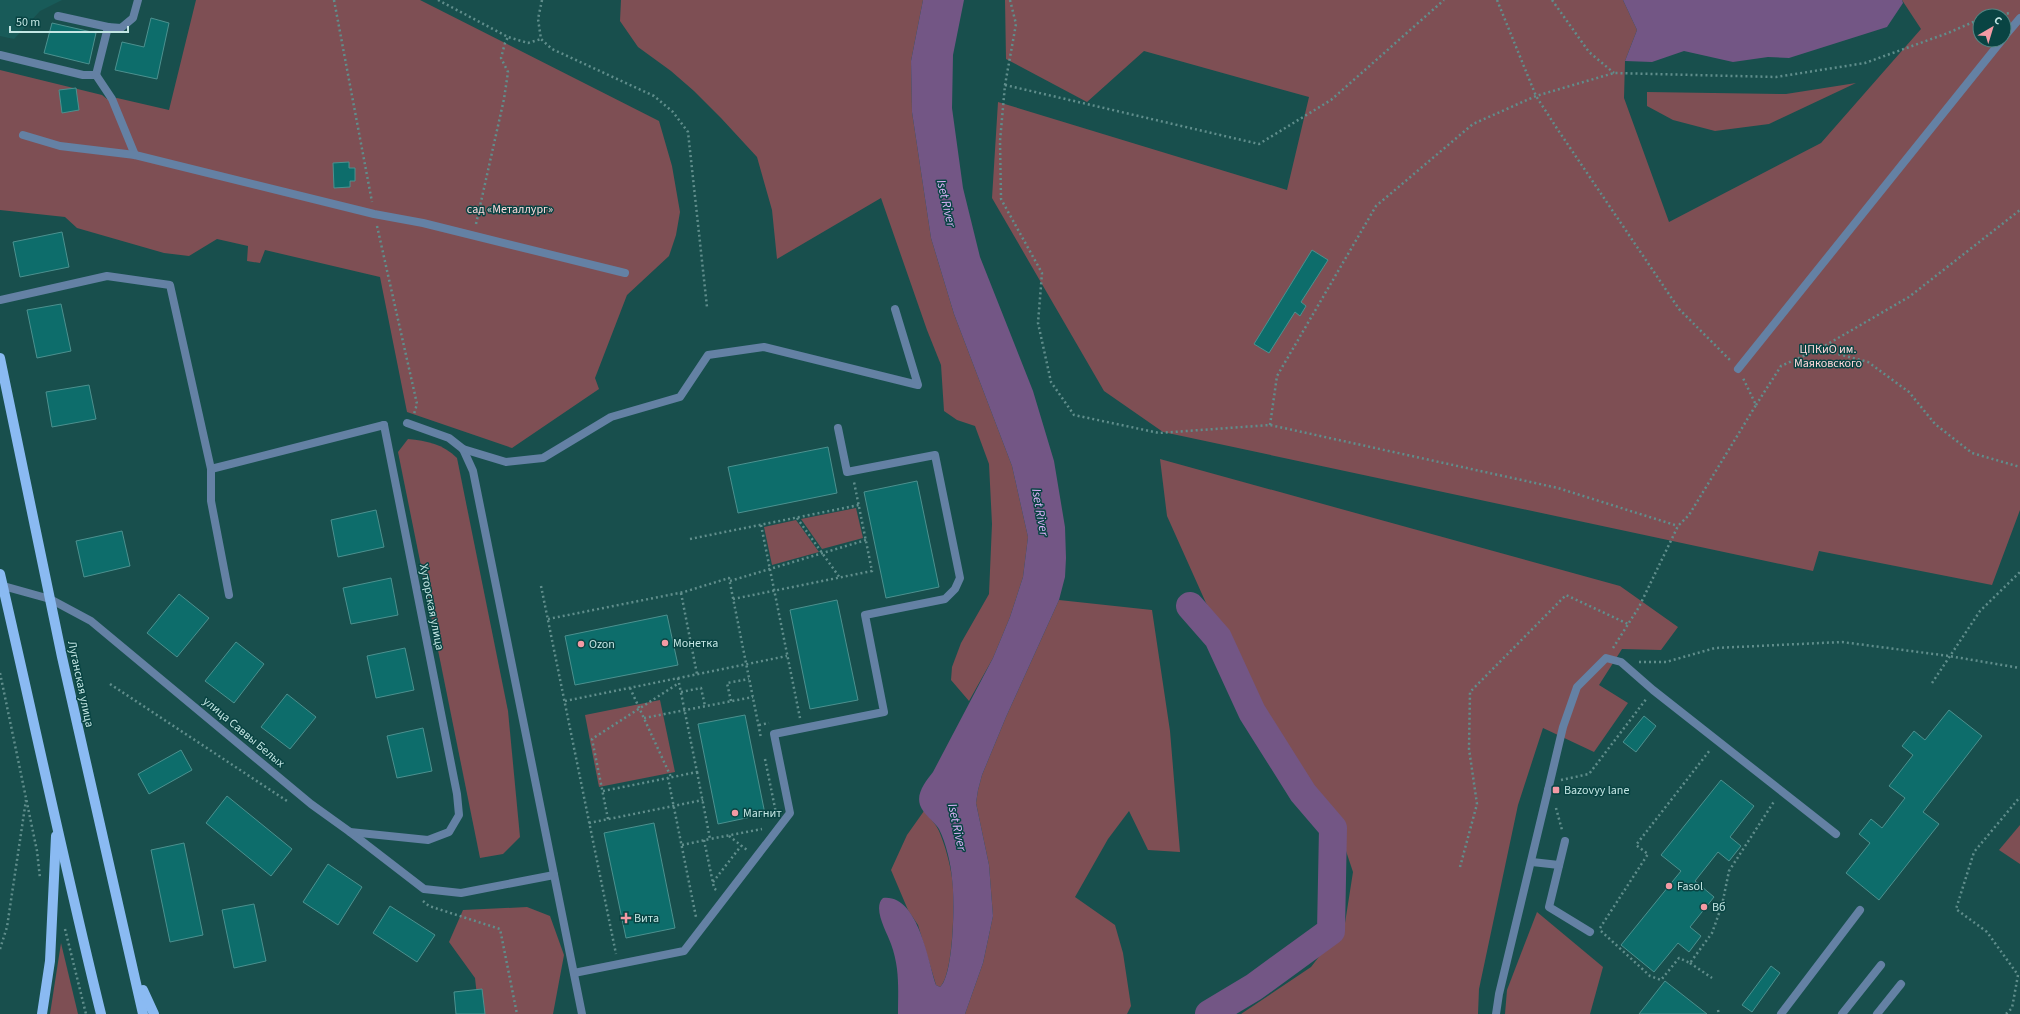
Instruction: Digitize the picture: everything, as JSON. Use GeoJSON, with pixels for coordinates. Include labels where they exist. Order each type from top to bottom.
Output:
{"type":"FeatureCollection","features":[{"type":"Feature","properties":{"kind":"main road","name":"Луганская улица"},"geometry":{"type":"LineString","coordinates":[[0,358],[50,599],[143,1014]]}},
{"type":"Feature","properties":{"kind":"main road"},"geometry":{"type":"LineString","coordinates":[[0,574],[1,586],[101,1014]]}},
{"type":"Feature","properties":{"kind":"main road"},"geometry":{"type":"LineString","coordinates":[[42,1014],[50,961],[56,824]]}},
{"type":"Feature","properties":{"kind":"main road"},"geometry":{"type":"LineString","coordinates":[[127,943],[145,998],[154,1014]]}},
{"type":"Feature","properties":{"kind":"street"},"geometry":{"type":"LineString","coordinates":[[58,16],[108,27],[121,28],[133,18],[138,0]]}},
{"type":"Feature","properties":{"kind":"street"},"geometry":{"type":"LineString","coordinates":[[2012,28],[2020,18]]}},
{"type":"Feature","properties":{"kind":"street"},"geometry":{"type":"LineString","coordinates":[[108,27],[96,75],[112,99],[135,155]]}},
{"type":"Feature","properties":{"kind":"street"},"geometry":{"type":"LineString","coordinates":[[1738,369],[1996,48]]}},
{"type":"Feature","properties":{"kind":"street"},"geometry":{"type":"LineString","coordinates":[[0,55],[83,75],[96,75]]}},
{"type":"Feature","properties":{"kind":"street"},"geometry":{"type":"LineString","coordinates":[[23,135],[60,146],[135,155],[374,214],[423,223],[474,235],[625,273]]}},
{"type":"Feature","properties":{"kind":"street"},"geometry":{"type":"LineString","coordinates":[[0,300],[107,276],[170,285],[212,469],[211,501],[229,595]]}},
{"type":"Feature","properties":{"kind":"street"},"geometry":{"type":"LineString","coordinates":[[407,423],[449,438],[463,449],[506,462],[543,458],[611,417],[680,397],[708,354],[764,347],[918,385],[895,309]]}},
{"type":"Feature","properties":{"kind":"street","name":"Хуторская улица"},"geometry":{"type":"LineString","coordinates":[[212,469],[384,425],[457,794]]}},
{"type":"Feature","properties":{"kind":"street"},"geometry":{"type":"LineString","coordinates":[[574,973],[684,952],[790,813],[774,734],[884,712],[865,615],[945,599],[955,589],[960,578],[935,455],[847,472],[838,428]]}},
{"type":"Feature","properties":{"kind":"street"},"geometry":{"type":"LineString","coordinates":[[463,449],[473,471],[582,1014]]}},
{"type":"Feature","properties":{"kind":"street","name":"улица Саввы Белых"},"geometry":{"type":"LineString","coordinates":[[1,586],[50,599],[91,621],[311,804],[350,832],[428,840],[449,832],[459,815],[457,794]]}},
{"type":"Feature","properties":{"kind":"street"},"geometry":{"type":"LineString","coordinates":[[1496,1014],[1499,994],[1532,862],[1563,727],[1577,687],[1606,658],[1621,662],[1653,690],[1836,834]]}},
{"type":"Feature","properties":{"kind":"street"},"geometry":{"type":"LineString","coordinates":[[350,832],[424,889],[460,893],[554,875]]}},
{"type":"Feature","properties":{"kind":"street"},"geometry":{"type":"LineString","coordinates":[[1565,842],[1549,908],[1590,932]]}},
{"type":"Feature","properties":{"kind":"street"},"geometry":{"type":"LineString","coordinates":[[1532,862],[1559,865]]}},
{"type":"Feature","properties":{"kind":"street"},"geometry":{"type":"LineString","coordinates":[[1781,1014],[1860,910]]}},
{"type":"Feature","properties":{"kind":"street"},"geometry":{"type":"LineString","coordinates":[[1842,1014],[1881,965]]}},
{"type":"Feature","properties":{"kind":"street"},"geometry":{"type":"LineString","coordinates":[[1877,1014],[1901,984]]}},
{"type":"Feature","properties":{"kind":"path"},"geometry":{"type":"LineString","coordinates":[[334,0],[374,214],[417,404],[415,414],[407,423]]}},
{"type":"Feature","properties":{"kind":"path"},"geometry":{"type":"LineString","coordinates":[[438,0],[508,37],[528,44],[541,39]]}},
{"type":"Feature","properties":{"kind":"path"},"geometry":{"type":"LineString","coordinates":[[542,0],[538,19],[541,39],[552,49],[654,96],[673,112],[688,132],[707,307]]}},
{"type":"Feature","properties":{"kind":"path"},"geometry":{"type":"LineString","coordinates":[[1010,0],[1016,24],[1005,85],[1000,141],[1001,199],[1042,273],[1038,323],[1052,382],[1074,415],[1159,433],[1270,425],[1558,488],[1678,526]]}},
{"type":"Feature","properties":{"kind":"path"},"geometry":{"type":"LineString","coordinates":[[1005,85],[1259,144],[1331,100],[1444,0]]}},
{"type":"Feature","properties":{"kind":"path"},"geometry":{"type":"LineString","coordinates":[[1497,0],[1536,96],[1679,309],[1738,369],[1756,405]]}},
{"type":"Feature","properties":{"kind":"path"},"geometry":{"type":"LineString","coordinates":[[1552,0],[1589,52],[1614,73]]}},
{"type":"Feature","properties":{"kind":"path"},"geometry":{"type":"LineString","coordinates":[[1270,425],[1277,376],[1376,206],[1473,124],[1536,96],[1614,73],[1776,77],[1791,75],[1865,63],[1948,33],[1972,22]]}},
{"type":"Feature","properties":{"kind":"path"},"geometry":{"type":"LineString","coordinates":[[474,235],[504,100],[508,72],[501,58],[508,37]]}},
{"type":"Feature","properties":{"kind":"path"},"geometry":{"type":"LineString","coordinates":[[1606,658],[1639,607],[1678,526],[1689,515],[1781,366],[1819,349],[1909,297],[2020,210]]}},
{"type":"Feature","properties":{"kind":"path"},"geometry":{"type":"LineString","coordinates":[[1819,349],[1868,362],[1909,392],[1935,424],[1972,452],[2020,467]]}},
{"type":"Feature","properties":{"kind":"path"},"geometry":{"type":"LineString","coordinates":[[733,599],[872,571],[852,472]]}},
{"type":"Feature","properties":{"kind":"path"},"geometry":{"type":"LineString","coordinates":[[690,539],[859,505]]}},
{"type":"Feature","properties":{"kind":"path"},"geometry":{"type":"LineString","coordinates":[[797,518],[840,578]]}},
{"type":"Feature","properties":{"kind":"path"},"geometry":{"type":"LineString","coordinates":[[761,525],[802,728]]}},
{"type":"Feature","properties":{"kind":"path"},"geometry":{"type":"LineString","coordinates":[[730,582],[866,540]]}},
{"type":"Feature","properties":{"kind":"path"},"geometry":{"type":"LineString","coordinates":[[1932,683],[1980,611],[2020,572]]}},
{"type":"Feature","properties":{"kind":"path"},"geometry":{"type":"LineString","coordinates":[[548,619],[681,593],[729,578],[762,740]]}},
{"type":"Feature","properties":{"kind":"path"},"geometry":{"type":"LineString","coordinates":[[541,586],[618,965]]}},
{"type":"Feature","properties":{"kind":"path"},"geometry":{"type":"LineString","coordinates":[[681,593],[697,674]]}},
{"type":"Feature","properties":{"kind":"path"},"geometry":{"type":"LineString","coordinates":[[1460,866],[1477,804],[1469,749],[1470,692],[1566,595],[1628,624]]}},
{"type":"Feature","properties":{"kind":"path"},"geometry":{"type":"LineString","coordinates":[[1621,662],[1666,662],[1715,648],[1842,642],[1949,656],[2020,668]]}},
{"type":"Feature","properties":{"kind":"path"},"geometry":{"type":"LineString","coordinates":[[565,701],[787,656]]}},
{"type":"Feature","properties":{"kind":"path"},"geometry":{"type":"LineString","coordinates":[[0,672],[33,829]]}},
{"type":"Feature","properties":{"kind":"path"},"geometry":{"type":"LineString","coordinates":[[678,678],[710,839]]}},
{"type":"Feature","properties":{"kind":"path"},"geometry":{"type":"LineString","coordinates":[[731,701],[727,683],[749,679]]}},
{"type":"Feature","properties":{"kind":"path"},"geometry":{"type":"LineString","coordinates":[[608,819],[592,739],[679,683]]}},
{"type":"Feature","properties":{"kind":"path"},"geometry":{"type":"LineString","coordinates":[[110,684],[291,804]]}},
{"type":"Feature","properties":{"kind":"path"},"geometry":{"type":"LineString","coordinates":[[630,688],[670,778],[674,806],[699,932]]}},
{"type":"Feature","properties":{"kind":"path"},"geometry":{"type":"LineString","coordinates":[[681,692],[701,688],[705,706]]}},
{"type":"Feature","properties":{"kind":"path"},"geometry":{"type":"LineString","coordinates":[[1549,786],[1589,774],[1653,690]]}},
{"type":"Feature","properties":{"kind":"path"},"geometry":{"type":"LineString","coordinates":[[644,718],[753,697]]}},
{"type":"Feature","properties":{"kind":"path"},"geometry":{"type":"LineString","coordinates":[[1712,978],[1690,963],[1679,958],[1661,980],[1650,976],[1598,929],[1648,854],[1636,845],[1711,748],[1717,753]]}},
{"type":"Feature","properties":{"kind":"path"},"geometry":{"type":"LineString","coordinates":[[682,845],[779,827],[765,756]]}},
{"type":"Feature","properties":{"kind":"path"},"geometry":{"type":"LineString","coordinates":[[603,791],[697,772]]}},
{"type":"Feature","properties":{"kind":"path"},"geometry":{"type":"LineString","coordinates":[[1690,963],[1712,933],[1722,905],[1729,871],[1776,801],[1770,796]]}},
{"type":"Feature","properties":{"kind":"path"},"geometry":{"type":"LineString","coordinates":[[2006,1014],[2012,1008],[2018,975],[1987,932],[1956,909],[1974,852],[2020,797]]}},
{"type":"Feature","properties":{"kind":"path"},"geometry":{"type":"LineString","coordinates":[[0,949],[7,927],[26,798]]}},
{"type":"Feature","properties":{"kind":"path"},"geometry":{"type":"LineString","coordinates":[[589,823],[703,800]]}},
{"type":"Feature","properties":{"kind":"path"},"geometry":{"type":"LineString","coordinates":[[1556,805],[1565,842]]}},
{"type":"Feature","properties":{"kind":"path"},"geometry":{"type":"LineString","coordinates":[[728,836],[757,858]]}},
{"type":"Feature","properties":{"kind":"path"},"geometry":{"type":"LineString","coordinates":[[704,840],[714,888],[725,898]]}},
{"type":"Feature","properties":{"kind":"path"},"geometry":{"type":"LineString","coordinates":[[713,882],[741,846]]}},
{"type":"Feature","properties":{"kind":"path"},"geometry":{"type":"LineString","coordinates":[[417,896],[429,906],[500,929],[517,1014]]}},
{"type":"Feature","properties":{"kind":"path"},"geometry":{"type":"LineString","coordinates":[[1718,1010],[1719,1014]]}},
{"type":"Feature","properties":{"kind":"shaded area"},"geometry":{"type":"Polygon","coordinates":[[[0,0],[62,0],[40,11],[14,39],[0,36],[0,0]]]}},
{"type":"Feature","properties":{"kind":"green space","name":"сад «Металлург»"},"geometry":{"type":"Polygon","coordinates":[[[196,0],[420,0],[659,121],[672,166],[680,212],[676,235],[669,256],[627,295],[595,378],[599,389],[512,448],[407,412],[380,277],[265,250],[260,263],[247,261],[248,246],[217,239],[189,256],[164,253],[77,228],[65,217],[0,210],[0,70],[102,95],[107,99],[117,98],[169,110],[196,0]]]}},
{"type":"Feature","properties":{"kind":"green space"},"geometry":{"type":"Polygon","coordinates":[[[621,0],[923,0],[911,61],[912,112],[931,238],[954,314],[1012,466],[1028,537],[1023,577],[1010,617],[993,658],[969,701],[951,680],[952,667],[961,643],[989,594],[992,524],[989,464],[975,426],[957,420],[944,411],[941,365],[927,330],[881,198],[777,259],[772,210],[757,157],[694,91],[671,71],[638,47],[620,21],[621,0]]]}},
{"type":"Feature","properties":{"kind":"green space","name":"ЦПКиО им. Маяковского"},"geometry":{"type":"Polygon","coordinates":[[[1005,0],[1623,0],[1637,30],[1625,61],[1624,98],[1669,222],[1821,143],[1921,29],[1902,0],[2020,0],[2020,510],[1992,585],[1819,551],[1813,571],[1163,432],[1104,391],[992,198],[998,102],[1287,190],[1309,97],[1144,51],[1087,102],[1006,59],[1005,0]]]}},
{"type":"Feature","properties":{"kind":"green space"},"geometry":{"type":"Polygon","coordinates":[[[1856,83],[1769,124],[1715,131],[1673,120],[1647,106],[1647,92],[1786,94],[1856,83]]]}},
{"type":"Feature","properties":{"kind":"green space"},"geometry":{"type":"Polygon","coordinates":[[[408,439],[440,446],[452,453],[457,458],[508,711],[520,837],[503,854],[480,858],[398,452],[408,439]]]}},
{"type":"Feature","properties":{"kind":"green space"},"geometry":{"type":"Polygon","coordinates":[[[1160,459],[1620,586],[1678,627],[1661,650],[1622,649],[1599,685],[1628,703],[1594,752],[1543,728],[1518,805],[1479,989],[1478,1014],[1241,1014],[1311,967],[1345,923],[1353,872],[1331,806],[1284,770],[1254,700],[1242,658],[1206,603],[1167,516],[1160,459]]]}},
{"type":"Feature","properties":{"kind":"green space"},"geometry":{"type":"Polygon","coordinates":[[[856,508],[863,538],[822,549],[801,519],[856,508]]]}},
{"type":"Feature","properties":{"kind":"green space"},"geometry":{"type":"Polygon","coordinates":[[[796,520],[819,552],[772,565],[764,527],[796,520]]]}},
{"type":"Feature","properties":{"kind":"green space"},"geometry":{"type":"Polygon","coordinates":[[[1059,600],[1152,610],[1170,731],[1180,852],[1148,850],[1129,811],[1108,839],[1075,897],[1115,925],[1123,953],[1131,1006],[1127,1014],[965,1014],[983,963],[993,916],[989,865],[976,803],[978,790],[982,775],[1006,717],[1059,600]]]}},
{"type":"Feature","properties":{"kind":"green space"},"geometry":{"type":"Polygon","coordinates":[[[660,700],[675,772],[599,787],[585,715],[660,700]]]}},
{"type":"Feature","properties":{"kind":"green space"},"geometry":{"type":"Polygon","coordinates":[[[924,811],[936,826],[941,836],[949,860],[953,888],[951,952],[945,980],[940,987],[936,985],[918,925],[908,910],[891,870],[907,835],[924,811]]]}},
{"type":"Feature","properties":{"kind":"green space"},"geometry":{"type":"Polygon","coordinates":[[[2020,825],[2020,864],[1999,850],[2020,825]]]}},
{"type":"Feature","properties":{"kind":"green space"},"geometry":{"type":"Polygon","coordinates":[[[527,907],[550,916],[564,955],[553,1014],[479,1014],[475,978],[449,942],[463,910],[527,907]]]}},
{"type":"Feature","properties":{"kind":"green space"},"geometry":{"type":"Polygon","coordinates":[[[1537,912],[1603,967],[1590,1014],[1505,1014],[1507,990],[1537,912]]]}},
{"type":"Feature","properties":{"kind":"green space"},"geometry":{"type":"Polygon","coordinates":[[[61,943],[78,1014],[50,1014],[61,943]]]}},
{"type":"Feature","properties":{"kind":"water","name":"Iset River"},"geometry":{"type":"Polygon","coordinates":[[[923,0],[964,0],[953,55],[952,108],[963,188],[980,257],[1033,391],[1054,461],[1065,527],[1065,577],[1059,600],[1006,717],[982,775],[978,790],[976,803],[989,865],[993,916],[983,963],[965,1014],[898,1014],[898,979],[896,962],[891,944],[881,920],[879,908],[880,902],[883,898],[895,900],[905,907],[913,917],[920,931],[936,985],[940,987],[945,980],[951,953],[953,889],[948,854],[942,835],[937,826],[921,808],[919,796],[922,787],[933,772],[993,658],[1010,617],[1023,577],[1028,537],[1012,466],[954,314],[931,238],[912,112],[911,61],[923,0]]]}},
{"type":"Feature","properties":{"kind":"water"},"geometry":{"type":"Polygon","coordinates":[[[1623,0],[1902,0],[1903,3],[1887,27],[1789,58],[1768,57],[1733,62],[1684,51],[1652,62],[1625,61],[1637,30],[1623,0]]]}},
{"type":"Feature","properties":{"kind":"building"},"geometry":{"type":"Polygon","coordinates":[[[151,18],[169,23],[157,79],[115,70],[122,42],[144,47],[151,18]]]}},
{"type":"Feature","properties":{"kind":"building"},"geometry":{"type":"Polygon","coordinates":[[[52,23],[96,33],[89,64],[44,53],[52,23]]]}},
{"type":"Feature","properties":{"kind":"building"},"geometry":{"type":"Polygon","coordinates":[[[76,88],[79,110],[62,113],[59,90],[76,88]]]}},
{"type":"Feature","properties":{"kind":"building"},"geometry":{"type":"Polygon","coordinates":[[[349,162],[349,168],[355,168],[355,181],[350,181],[350,187],[334,188],[333,163],[349,162]]]}},
{"type":"Feature","properties":{"kind":"building"},"geometry":{"type":"Polygon","coordinates":[[[62,232],[69,267],[20,277],[13,242],[62,232]]]}},
{"type":"Feature","properties":{"kind":"building"},"geometry":{"type":"Polygon","coordinates":[[[1312,250],[1328,260],[1301,302],[1306,306],[1300,316],[1295,312],[1269,353],[1254,344],[1312,250]]]}},
{"type":"Feature","properties":{"kind":"building"},"geometry":{"type":"Polygon","coordinates":[[[61,304],[71,351],[37,358],[27,310],[61,304]]]}},
{"type":"Feature","properties":{"kind":"building"},"geometry":{"type":"Polygon","coordinates":[[[89,385],[96,419],[52,427],[46,392],[89,385]]]}},
{"type":"Feature","properties":{"kind":"building"},"geometry":{"type":"Polygon","coordinates":[[[828,447],[837,493],[738,513],[728,467],[828,447]]]}},
{"type":"Feature","properties":{"kind":"building"},"geometry":{"type":"Polygon","coordinates":[[[917,481],[939,587],[886,598],[864,492],[917,481]]]}},
{"type":"Feature","properties":{"kind":"building"},"geometry":{"type":"Polygon","coordinates":[[[376,510],[384,547],[338,557],[331,520],[376,510]]]}},
{"type":"Feature","properties":{"kind":"building"},"geometry":{"type":"Polygon","coordinates":[[[122,531],[130,566],[84,577],[76,541],[122,531]]]}},
{"type":"Feature","properties":{"kind":"building"},"geometry":{"type":"Polygon","coordinates":[[[391,578],[398,615],[351,624],[343,588],[391,578]]]}},
{"type":"Feature","properties":{"kind":"building"},"geometry":{"type":"Polygon","coordinates":[[[179,594],[209,618],[177,657],[147,633],[179,594]]]}},
{"type":"Feature","properties":{"kind":"building"},"geometry":{"type":"Polygon","coordinates":[[[837,600],[858,700],[810,709],[790,610],[837,600]]]}},
{"type":"Feature","properties":{"kind":"building"},"geometry":{"type":"Polygon","coordinates":[[[667,615],[678,665],[575,685],[565,636],[667,615]]]}},
{"type":"Feature","properties":{"kind":"building"},"geometry":{"type":"Polygon","coordinates":[[[236,642],[264,664],[234,703],[205,681],[236,642]]]}},
{"type":"Feature","properties":{"kind":"building"},"geometry":{"type":"Polygon","coordinates":[[[405,648],[414,690],[376,698],[367,656],[405,648]]]}},
{"type":"Feature","properties":{"kind":"building"},"geometry":{"type":"Polygon","coordinates":[[[287,694],[316,717],[290,749],[261,727],[287,694]]]}},
{"type":"Feature","properties":{"kind":"building"},"geometry":{"type":"Polygon","coordinates":[[[1949,710],[1982,736],[1923,812],[1939,824],[1879,900],[1846,873],[1870,843],[1859,834],[1871,819],[1882,828],[1905,798],[1889,786],[1913,755],[1902,746],[1914,731],[1925,740],[1949,710]]]}},
{"type":"Feature","properties":{"kind":"building"},"geometry":{"type":"Polygon","coordinates":[[[745,715],[765,814],[718,824],[698,724],[745,715]]]}},
{"type":"Feature","properties":{"kind":"building"},"geometry":{"type":"Polygon","coordinates":[[[1644,716],[1656,726],[1636,752],[1623,742],[1644,716]]]}},
{"type":"Feature","properties":{"kind":"building"},"geometry":{"type":"Polygon","coordinates":[[[423,728],[432,771],[397,778],[387,736],[423,728]]]}},
{"type":"Feature","properties":{"kind":"building"},"geometry":{"type":"Polygon","coordinates":[[[181,750],[192,770],[149,794],[138,774],[181,750]]]}},
{"type":"Feature","properties":{"kind":"building"},"geometry":{"type":"Polygon","coordinates":[[[1721,780],[1754,806],[1730,837],[1741,846],[1729,861],[1718,852],[1695,881],[1714,897],[1690,927],[1701,936],[1689,952],[1678,943],[1654,972],[1621,945],[1681,871],[1661,855],[1721,780]]]}},
{"type":"Feature","properties":{"kind":"building"},"geometry":{"type":"Polygon","coordinates":[[[227,796],[292,849],[271,876],[206,823],[227,796]]]}},
{"type":"Feature","properties":{"kind":"building"},"geometry":{"type":"Polygon","coordinates":[[[654,823],[675,928],[626,938],[604,833],[654,823]]]}},
{"type":"Feature","properties":{"kind":"building"},"geometry":{"type":"Polygon","coordinates":[[[184,843],[203,935],[170,942],[151,850],[184,843]]]}},
{"type":"Feature","properties":{"kind":"building"},"geometry":{"type":"Polygon","coordinates":[[[328,864],[362,887],[338,925],[303,902],[328,864]]]}},
{"type":"Feature","properties":{"kind":"building"},"geometry":{"type":"Polygon","coordinates":[[[254,904],[266,961],[234,968],[222,910],[254,904]]]}},
{"type":"Feature","properties":{"kind":"building"},"geometry":{"type":"Polygon","coordinates":[[[390,906],[435,935],[417,962],[373,933],[390,906]]]}},
{"type":"Feature","properties":{"kind":"building"},"geometry":{"type":"Polygon","coordinates":[[[1771,966],[1780,973],[1752,1012],[1742,1005],[1771,966]]]}},
{"type":"Feature","properties":{"kind":"building"},"geometry":{"type":"Polygon","coordinates":[[[1665,981],[1707,1014],[1639,1014],[1665,981]]]}},
{"type":"Feature","properties":{"kind":"building"},"geometry":{"type":"Polygon","coordinates":[[[482,989],[485,1014],[456,1014],[454,992],[482,989]]]}},
{"type":"Feature","properties":{"kind":"waterway"},"geometry":{"type":"LineString","coordinates":[[1190,606],[1218,638],[1252,712],[1303,793],[1333,828],[1331,931],[1254,987],[1209,1014]]}},
{"type":"Feature","properties":{"kind":"place","name":"Монетка"},"geometry":{"type":"Point","coordinates":[665,643]}},
{"type":"Feature","properties":{"kind":"place","name":"Ozon"},"geometry":{"type":"Point","coordinates":[581,644]}},
{"type":"Feature","properties":{"kind":"place","name":"Bazovyy lane"},"geometry":{"type":"Point","coordinates":[1556,790]}},
{"type":"Feature","properties":{"kind":"place","name":"Магнит"},"geometry":{"type":"Point","coordinates":[735,813]}},
{"type":"Feature","properties":{"kind":"place","name":"Fasol"},"geometry":{"type":"Point","coordinates":[1669,886]}},
{"type":"Feature","properties":{"kind":"place","name":"Вб"},"geometry":{"type":"Point","coordinates":[1704,907]}},
{"type":"Feature","properties":{"kind":"place","name":"Вита"},"geometry":{"type":"Point","coordinates":[626,918]}}]}
